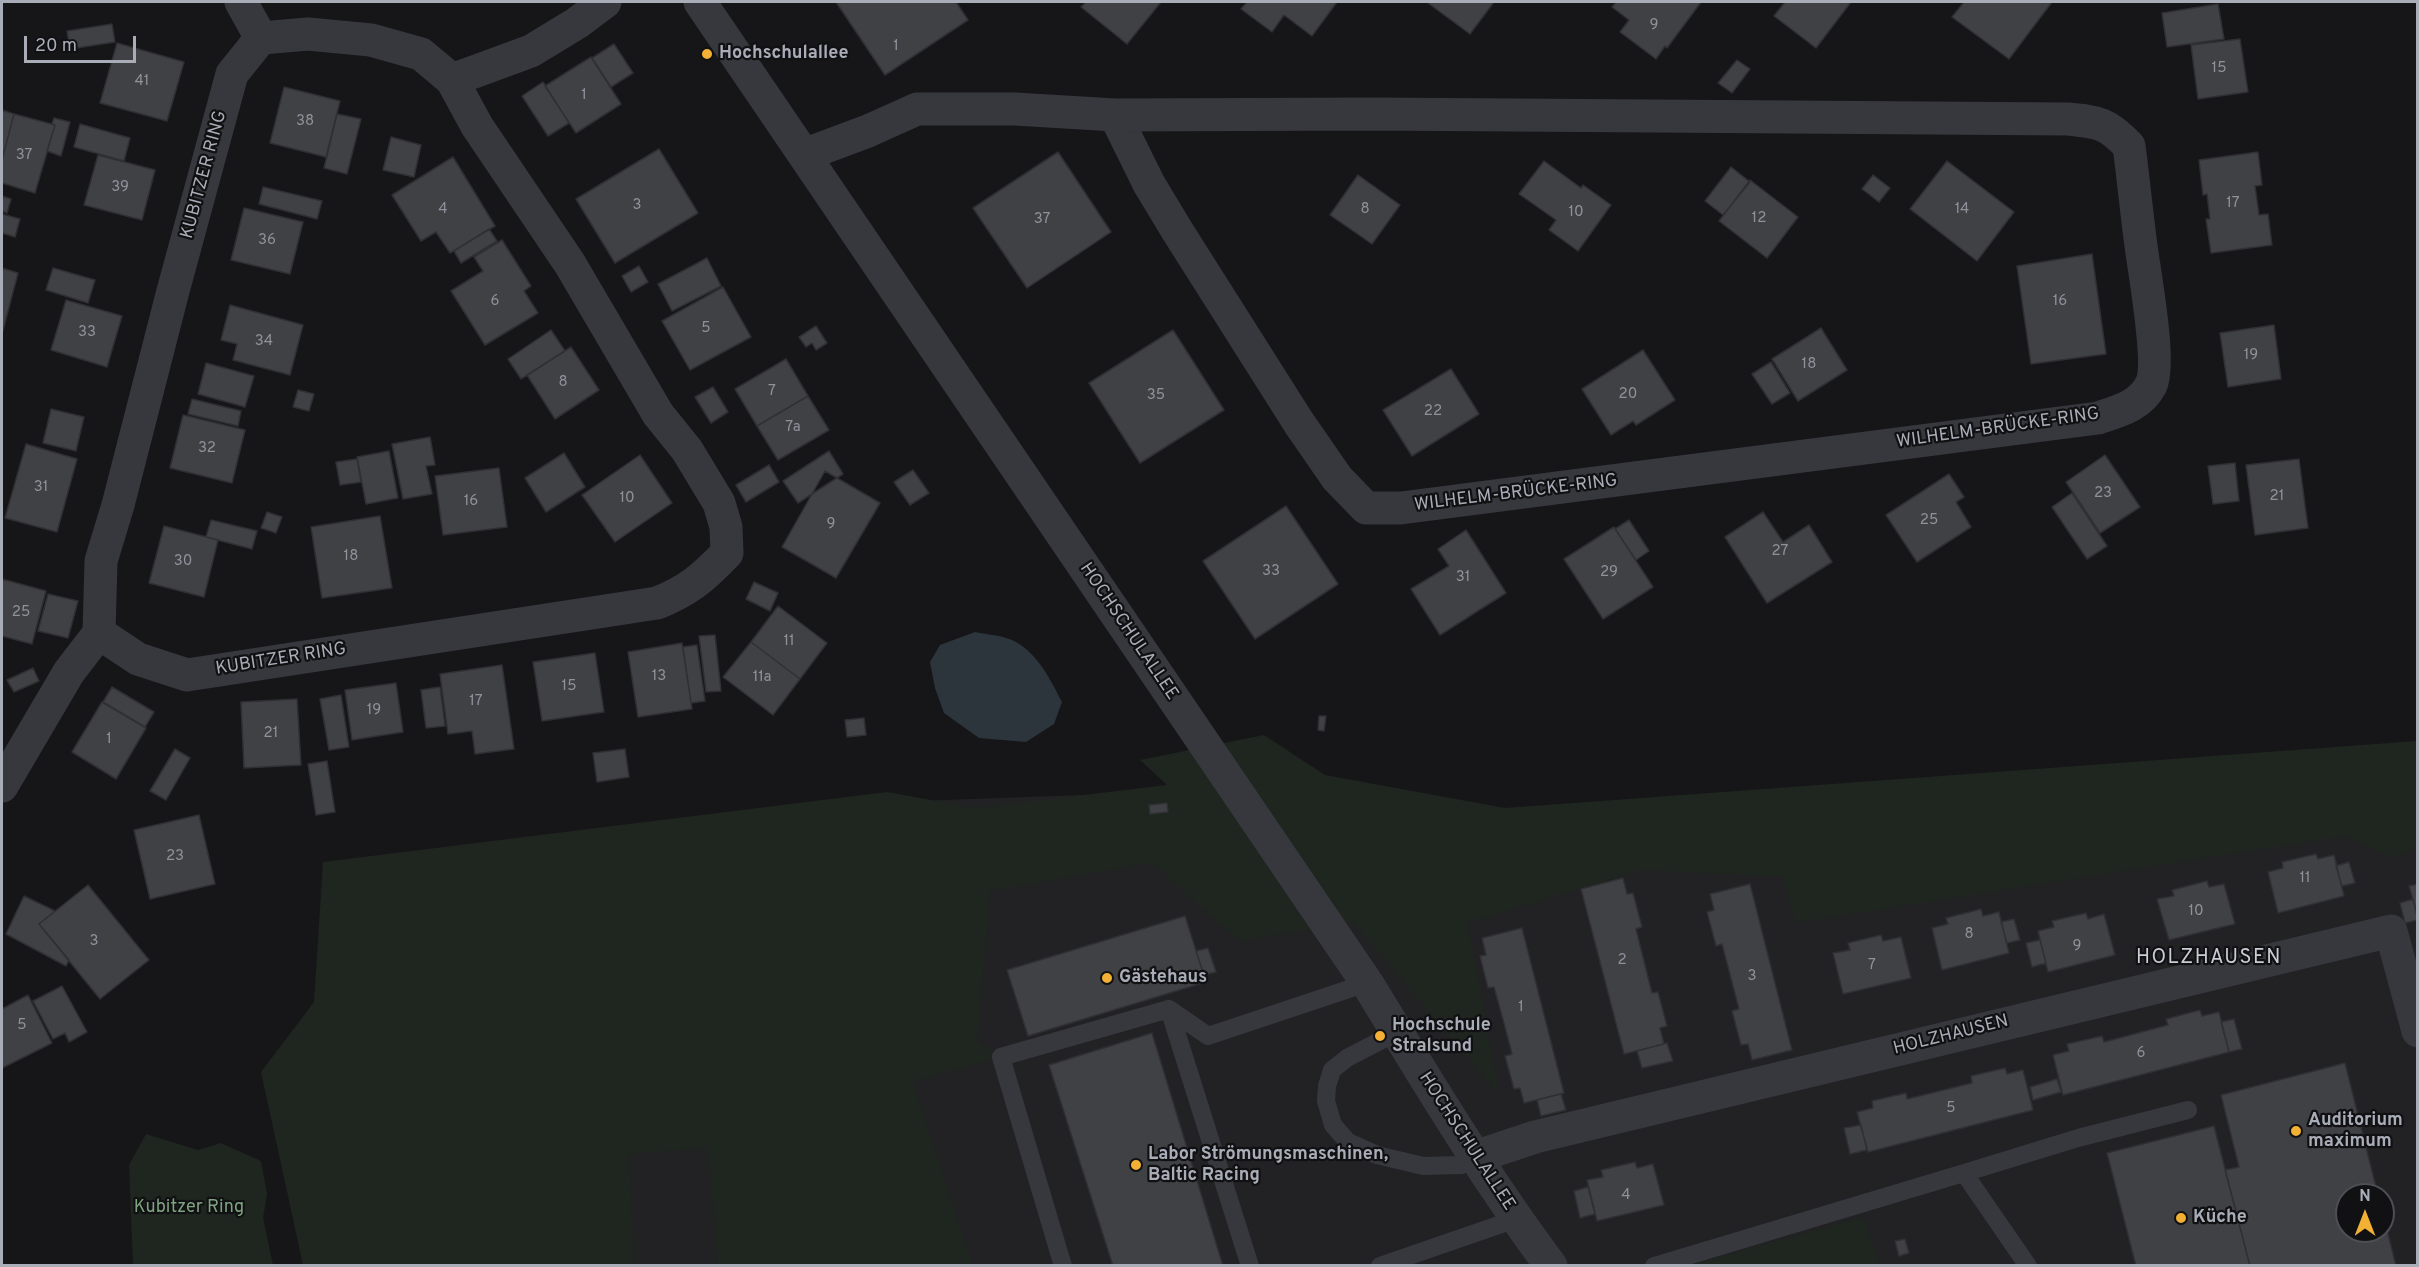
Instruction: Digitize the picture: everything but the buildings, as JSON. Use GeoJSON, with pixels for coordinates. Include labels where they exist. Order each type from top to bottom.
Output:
{"type":"FeatureCollection","features":[{"type":"Feature","properties":{"kind":"street"},"geometry":{"type":"LineString","coordinates":[[241,2],[261,38]]}},
{"type":"Feature","properties":{"kind":"street"},"geometry":{"type":"LineString","coordinates":[[452,80],[531,51],[578,24],[606,2]]}},
{"type":"Feature","properties":{"kind":"street","name":"HOCHSCHULALLEE"},"geometry":{"type":"LineString","coordinates":[[700,2],[1367,983],[1473,1154],[1516,1219],[1551,1266]]}},
{"type":"Feature","properties":{"kind":"street","name":"KUBITZER RING"},"geometry":{"type":"LineString","coordinates":[[308,34],[371,40],[421,54],[452,80],[477,126],[570,264],[658,414],[687,450],[719,503],[726,527],[727,553],[701,580],[679,595],[657,603],[187,675],[138,659],[99,633],[101,561],[118,505],[232,74],[261,38],[308,34]]}},
{"type":"Feature","properties":{"kind":"street","name":"WILHELM-BRÜCKE-RING"},"geometry":{"type":"LineString","coordinates":[[804,155],[868,131],[917,109],[1015,110],[1114,115],[1637,116],[2098,122],[2117,133],[2129,146],[2154,344],[2153,382],[2136,403],[2121,411],[2098,417],[1401,508],[1366,508],[1337,478],[1292,413],[1166,213],[1114,115]]}},
{"type":"Feature","properties":{"kind":"street"},"geometry":{"type":"LineString","coordinates":[[2,786],[69,672],[99,633]]}},
{"type":"Feature","properties":{"kind":"street","name":"HOLZHAUSEN"},"geometry":{"type":"LineString","coordinates":[[1473,1154],[1535,1137],[2391,931],[2409,966],[2418,1030]]}},
{"type":"Feature","properties":{"kind":"lane"},"geometry":{"type":"LineString","coordinates":[[1169,1009],[1208,1036],[1367,983]]}},
{"type":"Feature","properties":{"kind":"lane"},"geometry":{"type":"LineString","coordinates":[[1063,1266],[1001,1058],[1169,1009]]}},
{"type":"Feature","properties":{"kind":"lane"},"geometry":{"type":"LineString","coordinates":[[1169,1009],[1250,1266]]}},
{"type":"Feature","properties":{"kind":"lane"},"geometry":{"type":"LineString","coordinates":[[1397,1032],[1347,1058],[1332,1070],[1327,1086],[1326,1101],[1333,1125],[1348,1142],[1377,1155],[1423,1166],[1462,1165],[1473,1154]]}},
{"type":"Feature","properties":{"kind":"lane"},"geometry":{"type":"LineString","coordinates":[[1654,1266],[2078,1138],[2188,1110]]}},
{"type":"Feature","properties":{"kind":"lane"},"geometry":{"type":"LineString","coordinates":[[1964,1173],[2028,1266]]}},
{"type":"Feature","properties":{"kind":"lane"},"geometry":{"type":"LineString","coordinates":[[1380,1266],[1516,1219]]}},
{"type":"Feature","properties":{"kind":"shaded area"},"geometry":{"type":"Polygon","coordinates":[[[975,632],[1011,640],[1024,647],[1038,661],[1062,702],[1054,724],[1026,742],[979,738],[944,713],[935,688],[930,662],[940,645],[975,632]]]}},
{"type":"Feature","properties":{"kind":"shaded area","name":"Hochschule Stralsund"},"geometry":{"type":"Polygon","coordinates":[[[2417,755],[2417,1265],[354,1265],[890,802],[1359,785],[1508,820],[2417,755]]]}},
{"type":"Feature","properties":{"kind":"green space"},"geometry":{"type":"Polygon","coordinates":[[[1264,735],[1325,775],[1505,808],[2417,741],[2417,849],[2391,857],[2345,836],[1796,923],[1782,877],[1641,870],[1468,923],[1499,1094],[1353,922],[1239,941],[1152,863],[990,891],[977,1042],[1001,1057],[913,1082],[972,1265],[718,1265],[708,1148],[629,1154],[634,1265],[303,1265],[261,1072],[314,1002],[323,862],[887,792],[975,808],[1167,785],[1140,760],[1264,735]]]}},
{"type":"Feature","properties":{"kind":"green space","name":"Kubitzer Ring"},"geometry":{"type":"Polygon","coordinates":[[[146,1134],[198,1150],[221,1143],[261,1161],[267,1194],[263,1218],[273,1265],[133,1265],[129,1165],[146,1134]]]}},
{"type":"Feature","properties":{"kind":"green space"},"geometry":{"type":"Polygon","coordinates":[[[1863,1217],[1880,1265],[1691,1265],[1863,1217]]]}},
{"type":"Feature","properties":{"kind":"place","name":"Hochschulallee"},"geometry":{"type":"Point","coordinates":[707,54]}},
{"type":"Feature","properties":{"kind":"place","name":"Gästehaus"},"geometry":{"type":"Point","coordinates":[1107,978]}},
{"type":"Feature","properties":{"kind":"place","name":"Hochschule Stralsund"},"geometry":{"type":"Point","coordinates":[1380,1036]}},
{"type":"Feature","properties":{"kind":"place","name":"Auditorium maximum"},"geometry":{"type":"Point","coordinates":[2296,1131]}},
{"type":"Feature","properties":{"kind":"place","name":"Labor Strömungsmaschinen, Baltic Racing"},"geometry":{"type":"Point","coordinates":[1136,1165]}},
{"type":"Feature","properties":{"kind":"place","name":"Küche"},"geometry":{"type":"Point","coordinates":[2181,1218]}},
{"type":"Feature","properties":{"kind":"district","name":"HOLZHAUSEN"},"geometry":{"type":"Point","coordinates":[2209,959]}}]}
